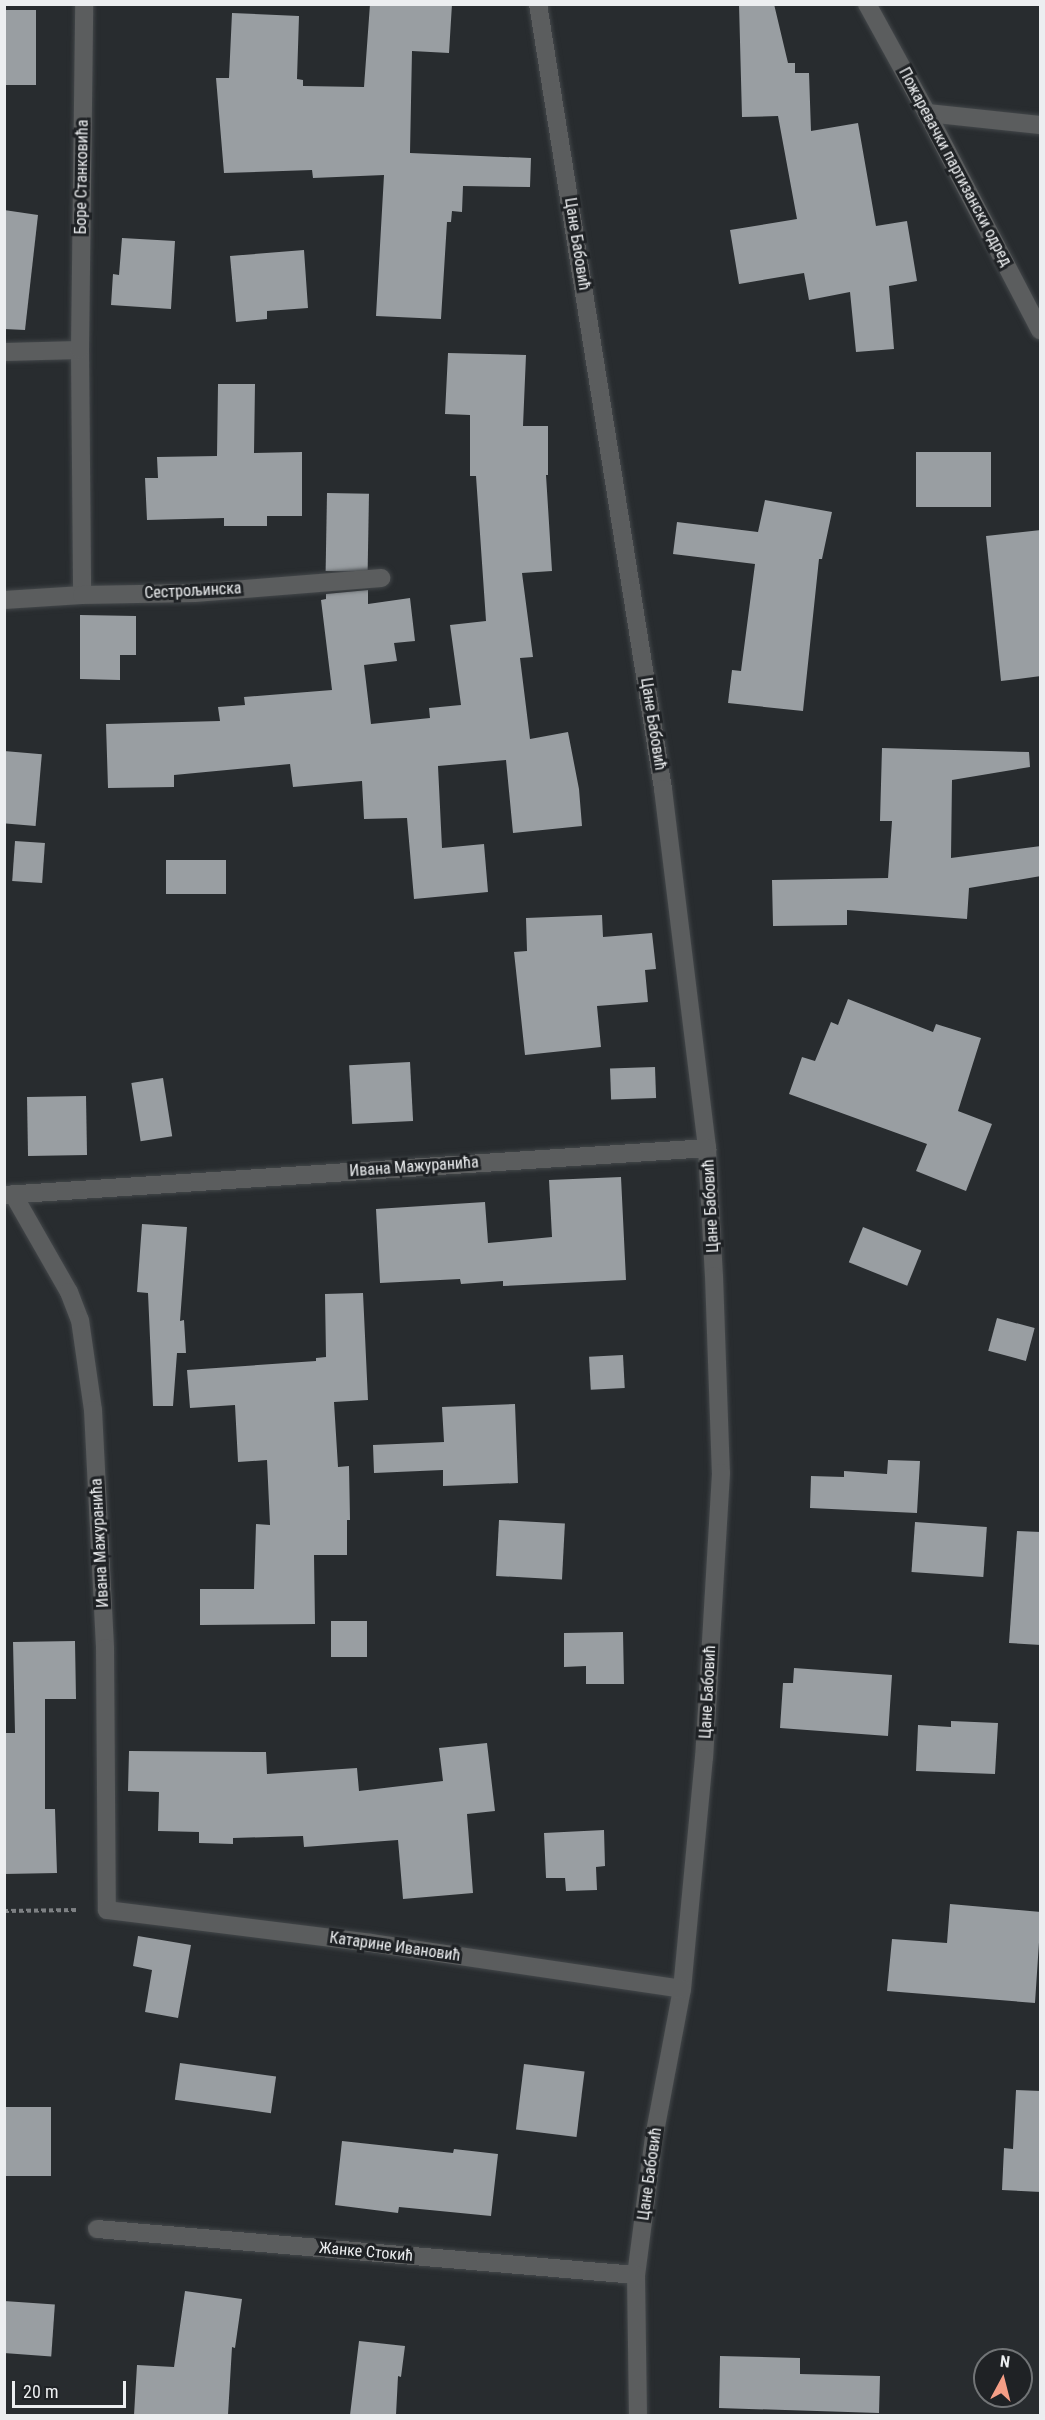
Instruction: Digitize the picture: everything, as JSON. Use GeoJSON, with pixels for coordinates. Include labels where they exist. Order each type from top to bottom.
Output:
{"type":"FeatureCollection","features":[{"type":"Feature","properties":{"kind":"street","name":"Боре Станковића"},"geometry":{"type":"LineString","coordinates":[[82,595],[80,350],[84,4]]}},
{"type":"Feature","properties":{"kind":"street","name":"Цане Бабовић"},"geometry":{"type":"LineString","coordinates":[[538,4],[663,789],[707,1148],[721,1473],[704,1757],[682,1989],[654,2137],[636,2275],[638,2415]]}},
{"type":"Feature","properties":{"kind":"street","name":"Пожаревачки партизански одред"},"geometry":{"type":"LineString","coordinates":[[867,4],[1041,330]]}},
{"type":"Feature","properties":{"kind":"street"},"geometry":{"type":"LineString","coordinates":[[927,113],[1041,125]]}},
{"type":"Feature","properties":{"kind":"street"},"geometry":{"type":"LineString","coordinates":[[4,352],[80,350]]}},
{"type":"Feature","properties":{"kind":"street","name":"Сестрољинска"},"geometry":{"type":"LineString","coordinates":[[4,600],[82,595],[195,593],[381,578]]}},
{"type":"Feature","properties":{"kind":"street","name":"Ивана Мажуранића"},"geometry":{"type":"LineString","coordinates":[[108,1910],[105,1648],[93,1410],[80,1320],[69,1292],[9,1194],[707,1148]]}},
{"type":"Feature","properties":{"kind":"street","name":"Катарине Ивановић"},"geometry":{"type":"LineString","coordinates":[[108,1910],[371,1943],[682,1989]]}},
{"type":"Feature","properties":{"kind":"street","name":"Жанке Стокић"},"geometry":{"type":"LineString","coordinates":[[97,2229],[636,2275]]}},
{"type":"Feature","properties":{"kind":"path"},"geometry":{"type":"LineString","coordinates":[[4,1911],[108,1910]]}},
{"type":"Feature","properties":{"kind":"building"},"geometry":{"type":"Polygon","coordinates":[[[370,4],[452,4],[449,53],[412,51],[410,153],[531,158],[530,187],[463,186],[462,212],[452,211],[451,222],[447,222],[441,319],[376,316],[384,175],[313,178],[312,170],[224,173],[216,78],[229,78],[232,13],[299,16],[297,79],[303,80],[303,86],[364,87],[370,4]]]}},
{"type":"Feature","properties":{"kind":"building"},"geometry":{"type":"Polygon","coordinates":[[[739,4],[774,4],[788,63],[795,63],[795,73],[809,73],[811,131],[858,123],[876,226],[907,221],[917,281],[889,286],[894,349],[856,352],[850,292],[809,300],[804,273],[739,284],[730,230],[797,219],[778,116],[742,117],[739,4]]]}},
{"type":"Feature","properties":{"kind":"building"},"geometry":{"type":"Polygon","coordinates":[[[4,10],[36,10],[36,85],[4,85],[4,10]]]}},
{"type":"Feature","properties":{"kind":"building"},"geometry":{"type":"Polygon","coordinates":[[[4,210],[38,215],[25,330],[4,329],[4,210]]]}},
{"type":"Feature","properties":{"kind":"building"},"geometry":{"type":"Polygon","coordinates":[[[122,238],[175,241],[171,309],[111,305],[113,274],[119,275],[122,238]]]}},
{"type":"Feature","properties":{"kind":"building"},"geometry":{"type":"Polygon","coordinates":[[[304,250],[308,308],[267,311],[267,319],[236,322],[230,256],[304,250]]]}},
{"type":"Feature","properties":{"kind":"building"},"geometry":{"type":"Polygon","coordinates":[[[448,353],[526,355],[523,426],[548,426],[548,475],[546,475],[552,571],[522,573],[533,657],[520,658],[530,739],[568,732],[579,789],[582,826],[513,833],[506,760],[438,766],[442,848],[484,844],[488,892],[414,899],[407,818],[364,819],[362,781],[293,787],[290,764],[174,775],[174,787],[108,788],[106,724],[220,721],[218,707],[245,705],[244,697],[332,690],[321,600],[326,599],[326,594],[368,590],[368,604],[410,598],[415,641],[394,643],[397,661],[364,665],[371,724],[430,718],[429,708],[461,705],[450,625],[486,621],[476,476],[470,476],[470,415],[445,414],[448,353]]]}},
{"type":"Feature","properties":{"kind":"building"},"geometry":{"type":"Polygon","coordinates":[[[218,384],[255,384],[254,453],[302,452],[302,516],[267,516],[267,526],[224,526],[224,518],[147,520],[145,478],[158,478],[157,457],[217,456],[218,384]]]}},
{"type":"Feature","properties":{"kind":"building"},"geometry":{"type":"Polygon","coordinates":[[[916,452],[991,452],[991,507],[916,507],[916,452]]]}},
{"type":"Feature","properties":{"kind":"building"},"geometry":{"type":"Polygon","coordinates":[[[327,493],[369,494],[368,572],[326,571],[327,493]]]}},
{"type":"Feature","properties":{"kind":"building"},"geometry":{"type":"Polygon","coordinates":[[[765,500],[832,512],[822,559],[819,559],[803,711],[728,703],[732,670],[741,671],[755,564],[673,554],[677,522],[758,532],[765,500]]]}},
{"type":"Feature","properties":{"kind":"building"},"geometry":{"type":"Polygon","coordinates":[[[1041,530],[1041,676],[1001,681],[986,536],[1041,530]]]}},
{"type":"Feature","properties":{"kind":"building"},"geometry":{"type":"Polygon","coordinates":[[[80,615],[136,616],[136,655],[120,655],[120,680],[80,679],[80,615]]]}},
{"type":"Feature","properties":{"kind":"building"},"geometry":{"type":"Polygon","coordinates":[[[882,748],[1029,752],[1030,767],[952,780],[951,858],[1041,846],[1041,876],[969,888],[967,919],[847,910],[847,925],[773,926],[772,880],[888,878],[892,821],[880,821],[882,748]]]}},
{"type":"Feature","properties":{"kind":"building"},"geometry":{"type":"Polygon","coordinates":[[[4,751],[42,754],[36,826],[4,823],[4,751]]]}},
{"type":"Feature","properties":{"kind":"building"},"geometry":{"type":"Polygon","coordinates":[[[15,841],[45,843],[42,883],[12,881],[15,841]]]}},
{"type":"Feature","properties":{"kind":"building"},"geometry":{"type":"Polygon","coordinates":[[[166,860],[226,860],[226,894],[166,894],[166,860]]]}},
{"type":"Feature","properties":{"kind":"building"},"geometry":{"type":"Polygon","coordinates":[[[602,915],[603,937],[652,933],[656,969],[645,970],[648,1002],[597,1006],[601,1047],[525,1055],[514,952],[527,951],[526,918],[602,915]]]}},
{"type":"Feature","properties":{"kind":"building"},"geometry":{"type":"Polygon","coordinates":[[[848,999],[933,1032],[936,1024],[981,1038],[958,1111],[992,1124],[966,1191],[916,1171],[927,1144],[789,1094],[802,1057],[815,1061],[831,1022],[838,1025],[848,999]]]}},
{"type":"Feature","properties":{"kind":"building"},"geometry":{"type":"Polygon","coordinates":[[[410,1062],[413,1121],[352,1124],[349,1065],[410,1062]]]}},
{"type":"Feature","properties":{"kind":"building"},"geometry":{"type":"Polygon","coordinates":[[[655,1067],[656,1098],[611,1100],[610,1069],[655,1067]]]}},
{"type":"Feature","properties":{"kind":"building"},"geometry":{"type":"Polygon","coordinates":[[[163,1078],[172,1136],[141,1141],[131,1083],[163,1078]]]}},
{"type":"Feature","properties":{"kind":"building"},"geometry":{"type":"Polygon","coordinates":[[[86,1096],[87,1155],[28,1156],[27,1097],[86,1096]]]}},
{"type":"Feature","properties":{"kind":"building"},"geometry":{"type":"Polygon","coordinates":[[[621,1177],[626,1280],[503,1286],[503,1281],[461,1284],[460,1279],[380,1283],[376,1209],[485,1202],[488,1243],[552,1237],[549,1180],[621,1177]]]}},
{"type":"Feature","properties":{"kind":"building"},"geometry":{"type":"Polygon","coordinates":[[[142,1224],[187,1227],[180,1321],[184,1320],[186,1353],[177,1353],[173,1406],[153,1406],[148,1293],[137,1292],[142,1224]]]}},
{"type":"Feature","properties":{"kind":"building"},"geometry":{"type":"Polygon","coordinates":[[[863,1227],[921,1251],[907,1286],[849,1262],[863,1227]]]}},
{"type":"Feature","properties":{"kind":"building"},"geometry":{"type":"Polygon","coordinates":[[[363,1293],[368,1400],[334,1402],[338,1467],[349,1466],[350,1520],[347,1520],[347,1555],[314,1555],[315,1624],[200,1625],[200,1589],[254,1589],[256,1524],[270,1525],[267,1460],[238,1462],[235,1405],[190,1408],[187,1370],[316,1361],[316,1358],[326,1357],[325,1294],[363,1293]]]}},
{"type":"Feature","properties":{"kind":"building"},"geometry":{"type":"Polygon","coordinates":[[[997,1318],[1035,1328],[1026,1361],[988,1351],[997,1318]]]}},
{"type":"Feature","properties":{"kind":"building"},"geometry":{"type":"Polygon","coordinates":[[[623,1355],[625,1388],[591,1390],[589,1357],[623,1355]]]}},
{"type":"Feature","properties":{"kind":"building"},"geometry":{"type":"Polygon","coordinates":[[[515,1404],[518,1483],[443,1486],[443,1470],[374,1473],[373,1445],[444,1442],[442,1407],[515,1404]]]}},
{"type":"Feature","properties":{"kind":"building"},"geometry":{"type":"Polygon","coordinates":[[[888,1460],[920,1461],[917,1513],[810,1508],[811,1476],[844,1477],[844,1471],[887,1474],[888,1460]]]}},
{"type":"Feature","properties":{"kind":"building"},"geometry":{"type":"Polygon","coordinates":[[[499,1520],[565,1523],[562,1579],[496,1576],[499,1520]]]}},
{"type":"Feature","properties":{"kind":"building"},"geometry":{"type":"Polygon","coordinates":[[[915,1522],[987,1527],[983,1577],[912,1572],[915,1522]]]}},
{"type":"Feature","properties":{"kind":"building"},"geometry":{"type":"Polygon","coordinates":[[[1017,1531],[1041,1532],[1041,1645],[1009,1643],[1017,1531]]]}},
{"type":"Feature","properties":{"kind":"building"},"geometry":{"type":"Polygon","coordinates":[[[331,1621],[367,1621],[367,1657],[331,1657],[331,1621]]]}},
{"type":"Feature","properties":{"kind":"building"},"geometry":{"type":"Polygon","coordinates":[[[623,1632],[624,1684],[586,1684],[586,1666],[564,1667],[564,1633],[623,1632]]]}},
{"type":"Feature","properties":{"kind":"building"},"geometry":{"type":"Polygon","coordinates":[[[75,1641],[76,1699],[45,1699],[45,1809],[55,1809],[57,1873],[4,1874],[4,1733],[15,1733],[13,1642],[75,1641]]]}},
{"type":"Feature","properties":{"kind":"building"},"geometry":{"type":"Polygon","coordinates":[[[794,1668],[892,1675],[888,1736],[780,1728],[783,1683],[793,1683],[794,1668]]]}},
{"type":"Feature","properties":{"kind":"building"},"geometry":{"type":"Polygon","coordinates":[[[951,1721],[998,1723],[995,1774],[916,1771],[918,1725],[951,1727],[951,1721]]]}},
{"type":"Feature","properties":{"kind":"building"},"geometry":{"type":"Polygon","coordinates":[[[487,1743],[495,1811],[467,1814],[473,1893],[403,1899],[398,1840],[304,1847],[303,1836],[233,1838],[233,1844],[199,1843],[199,1832],[158,1831],[159,1792],[128,1791],[129,1751],[266,1752],[267,1774],[357,1768],[359,1791],[443,1781],[439,1748],[487,1743]]]}},
{"type":"Feature","properties":{"kind":"building"},"geometry":{"type":"Polygon","coordinates":[[[604,1830],[605,1866],[596,1867],[597,1890],[566,1891],[565,1878],[546,1878],[544,1833],[604,1830]]]}},
{"type":"Feature","properties":{"kind":"building"},"geometry":{"type":"Polygon","coordinates":[[[950,1904],[1041,1912],[1035,2003],[887,1991],[892,1939],[947,1943],[950,1904]]]}},
{"type":"Feature","properties":{"kind":"building"},"geometry":{"type":"Polygon","coordinates":[[[138,1936],[191,1945],[178,2018],[145,2012],[152,1970],[133,1966],[138,1936]]]}},
{"type":"Feature","properties":{"kind":"building"},"geometry":{"type":"Polygon","coordinates":[[[180,2063],[276,2076],[271,2113],[175,2100],[180,2063]]]}},
{"type":"Feature","properties":{"kind":"building"},"geometry":{"type":"Polygon","coordinates":[[[524,2064],[585,2071],[577,2137],[516,2130],[524,2064]]]}},
{"type":"Feature","properties":{"kind":"building"},"geometry":{"type":"Polygon","coordinates":[[[1016,2090],[1041,2091],[1041,2192],[1002,2190],[1004,2148],[1013,2149],[1016,2090]]]}},
{"type":"Feature","properties":{"kind":"building"},"geometry":{"type":"Polygon","coordinates":[[[4,2107],[51,2107],[51,2176],[4,2176],[4,2107]]]}},
{"type":"Feature","properties":{"kind":"building"},"geometry":{"type":"Polygon","coordinates":[[[342,2141],[453,2153],[454,2149],[498,2154],[491,2216],[399,2207],[398,2213],[335,2205],[342,2141]]]}},
{"type":"Feature","properties":{"kind":"building"},"geometry":{"type":"Polygon","coordinates":[[[185,2291],[242,2299],[235,2348],[232,2347],[228,2415],[134,2415],[137,2365],[174,2367],[185,2291]]]}},
{"type":"Feature","properties":{"kind":"building"},"geometry":{"type":"Polygon","coordinates":[[[4,2301],[55,2305],[51,2356],[4,2353],[4,2301]]]}},
{"type":"Feature","properties":{"kind":"building"},"geometry":{"type":"Polygon","coordinates":[[[359,2341],[405,2346],[401,2377],[398,2376],[396,2415],[350,2415],[359,2341]]]}},
{"type":"Feature","properties":{"kind":"building"},"geometry":{"type":"Polygon","coordinates":[[[720,2356],[800,2358],[800,2374],[880,2376],[879,2413],[719,2408],[720,2356]]]}}]}
